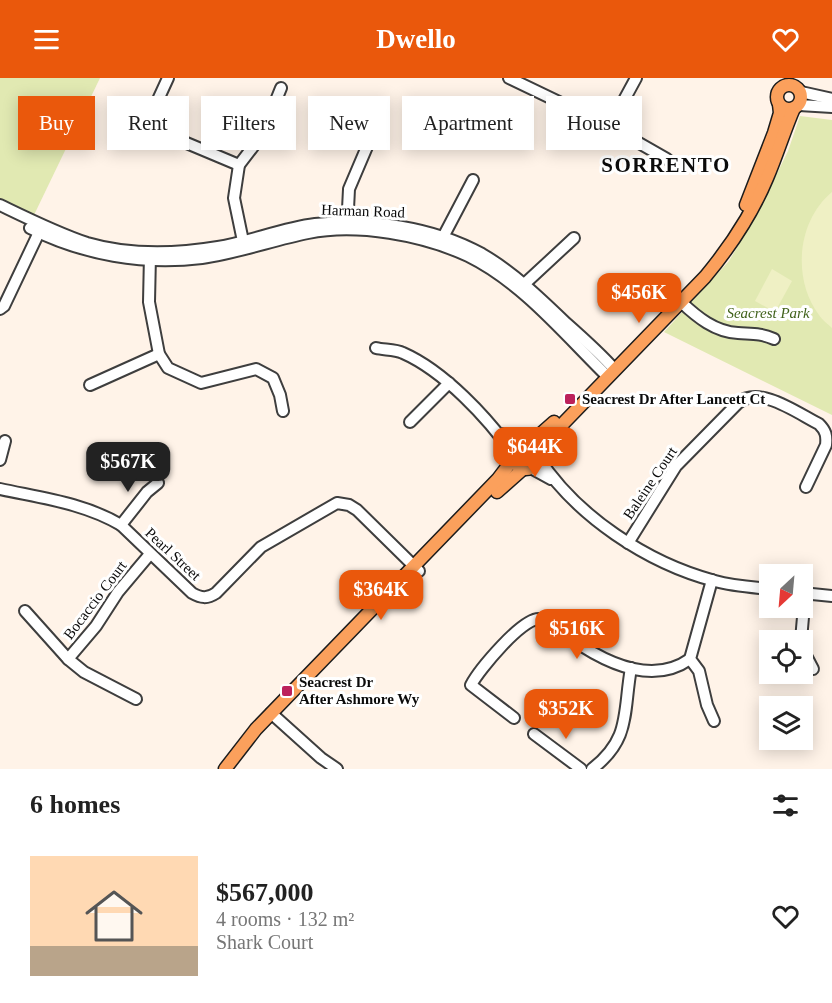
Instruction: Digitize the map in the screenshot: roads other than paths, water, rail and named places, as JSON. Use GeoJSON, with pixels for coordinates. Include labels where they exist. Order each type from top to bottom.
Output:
{"type":"FeatureCollection","features":[{"type":"Feature","properties":{"kind":"main road"},"geometry":{"type":"LineString","coordinates":[[225,769],[246,741],[416,568],[498,479],[519,451],[544,432],[609,371],[715,266],[738,232],[768,178],[801,99],[799,87],[785,82],[778,92],[778,122],[749,200],[733,227],[696,277],[609,371],[552,435],[532,462],[506,482],[416,568]]}},
{"type":"Feature","properties":{"kind":"main road"},"geometry":{"type":"LineString","coordinates":[[779,104],[788,109],[796,107]]}},
{"type":"Feature","properties":{"kind":"main road"},"geometry":{"type":"LineString","coordinates":[[519,451],[534,448],[532,462]]}},
{"type":"Feature","properties":{"kind":"main road"},"geometry":{"type":"LineString","coordinates":[[519,451],[516,465],[532,462]]}},
{"type":"Feature","properties":{"kind":"main road"},"geometry":{"type":"LineString","coordinates":[[235,769],[274,715]]}},
{"type":"Feature","properties":{"kind":"street"},"geometry":{"type":"LineString","coordinates":[[168,78],[146,126],[239,165]]}},
{"type":"Feature","properties":{"kind":"street"},"geometry":{"type":"LineString","coordinates":[[509,78],[546,96]]}},
{"type":"Feature","properties":{"kind":"street"},"geometry":{"type":"LineString","coordinates":[[627,96],[636,78]]}},
{"type":"Feature","properties":{"kind":"street"},"geometry":{"type":"LineString","coordinates":[[799,87],[832,99]]}},
{"type":"Feature","properties":{"kind":"street"},"geometry":{"type":"LineString","coordinates":[[244,245],[234,198],[239,165],[262,135],[281,88]]}},
{"type":"Feature","properties":{"kind":"street"},"geometry":{"type":"LineString","coordinates":[[796,107],[832,107]]}},
{"type":"Feature","properties":{"kind":"street"},"geometry":{"type":"LineString","coordinates":[[642,145],[667,159]]}},
{"type":"Feature","properties":{"kind":"street"},"geometry":{"type":"LineString","coordinates":[[347,227],[349,189],[366,150]]}},
{"type":"Feature","properties":{"kind":"street"},"geometry":{"type":"LineString","coordinates":[[441,241],[473,180]]}},
{"type":"Feature","properties":{"kind":"street","name":"Harman Road"},"geometry":{"type":"LineString","coordinates":[[0,205],[41,229]]}},
{"type":"Feature","properties":{"kind":"street","name":"Harman Road"},"geometry":{"type":"LineString","coordinates":[[0,213],[90,244],[150,256],[205,257],[314,224],[347,227],[397,226],[482,254],[521,287],[609,371]]}},
{"type":"Feature","properties":{"kind":"street"},"geometry":{"type":"LineString","coordinates":[[0,309],[4,306],[41,229]]}},
{"type":"Feature","properties":{"kind":"street"},"geometry":{"type":"LineString","coordinates":[[521,287],[574,238]]}},
{"type":"Feature","properties":{"kind":"street"},"geometry":{"type":"LineString","coordinates":[[150,256],[149,302],[159,354],[168,368],[201,382],[256,369],[273,378],[283,411]]}},
{"type":"Feature","properties":{"kind":"street"},"geometry":{"type":"LineString","coordinates":[[681,302],[714,327],[736,333],[761,333],[774,339]]}},
{"type":"Feature","properties":{"kind":"street"},"geometry":{"type":"LineString","coordinates":[[376,348],[400,352],[433,368],[519,451]]}},
{"type":"Feature","properties":{"kind":"street"},"geometry":{"type":"LineString","coordinates":[[90,385],[159,354]]}},
{"type":"Feature","properties":{"kind":"street"},"geometry":{"type":"LineString","coordinates":[[410,422],[449,384]]}},
{"type":"Feature","properties":{"kind":"street","name":"Baleine Court"},"geometry":{"type":"LineString","coordinates":[[628,543],[676,465],[738,403],[747,397],[764,397],[824,428],[827,438],[826,445],[806,487]]}},
{"type":"Feature","properties":{"kind":"street"},"geometry":{"type":"LineString","coordinates":[[0,460],[4,441]]}},
{"type":"Feature","properties":{"kind":"street"},"geometry":{"type":"LineString","coordinates":[[532,462],[578,506],[628,543],[663,562],[712,580],[759,587]]}},
{"type":"Feature","properties":{"kind":"street"},"geometry":{"type":"LineString","coordinates":[[121,525],[147,492],[158,483]]}},
{"type":"Feature","properties":{"kind":"street","name":"Pearl Street"},"geometry":{"type":"LineString","coordinates":[[0,489],[94,511],[121,525],[192,593],[199,597],[210,597],[261,547],[333,505],[342,503],[357,510],[416,568]]}},
{"type":"Feature","properties":{"kind":"street","name":"Bocaccio Court"},"geometry":{"type":"LineString","coordinates":[[136,699],[84,672],[68,659],[96,626],[118,592],[150,554]]}},
{"type":"Feature","properties":{"kind":"street"},"geometry":{"type":"LineString","coordinates":[[513,718],[471,685],[482,667],[512,636],[533,620],[544,620],[587,650],[631,668],[641,671],[665,671],[690,659],[712,580]]}},
{"type":"Feature","properties":{"kind":"street"},"geometry":{"type":"LineString","coordinates":[[813,594],[832,596]]}},
{"type":"Feature","properties":{"kind":"street"},"geometry":{"type":"LineString","coordinates":[[26,611],[68,659]]}},
{"type":"Feature","properties":{"kind":"street"},"geometry":{"type":"LineString","coordinates":[[690,659],[702,678],[707,705],[714,721]]}},
{"type":"Feature","properties":{"kind":"street"},"geometry":{"type":"LineString","coordinates":[[592,769],[609,754],[619,739],[631,668]]}},
{"type":"Feature","properties":{"kind":"street"},"geometry":{"type":"LineString","coordinates":[[274,715],[321,758],[337,769]]}},
{"type":"Feature","properties":{"kind":"street"},"geometry":{"type":"LineString","coordinates":[[534,734],[581,769]]}},
{"type":"Feature","properties":{"kind":"place","name":"Seacrest Dr After Lancett Ct"},"geometry":{"type":"Point","coordinates":[570,399]}},
{"type":"Feature","properties":{"kind":"place","name":"Seacrest Dr After Ashmore Wy"},"geometry":{"type":"Point","coordinates":[287,691]}},
{"type":"Feature","properties":{"kind":"district","name":"SORRENTO"},"geometry":{"type":"Point","coordinates":[666,165]}},
{"type":"Feature","properties":{"kind":"park label","name":"Seacrest Park"},"geometry":{"type":"Point","coordinates":[768,313]}}]}
